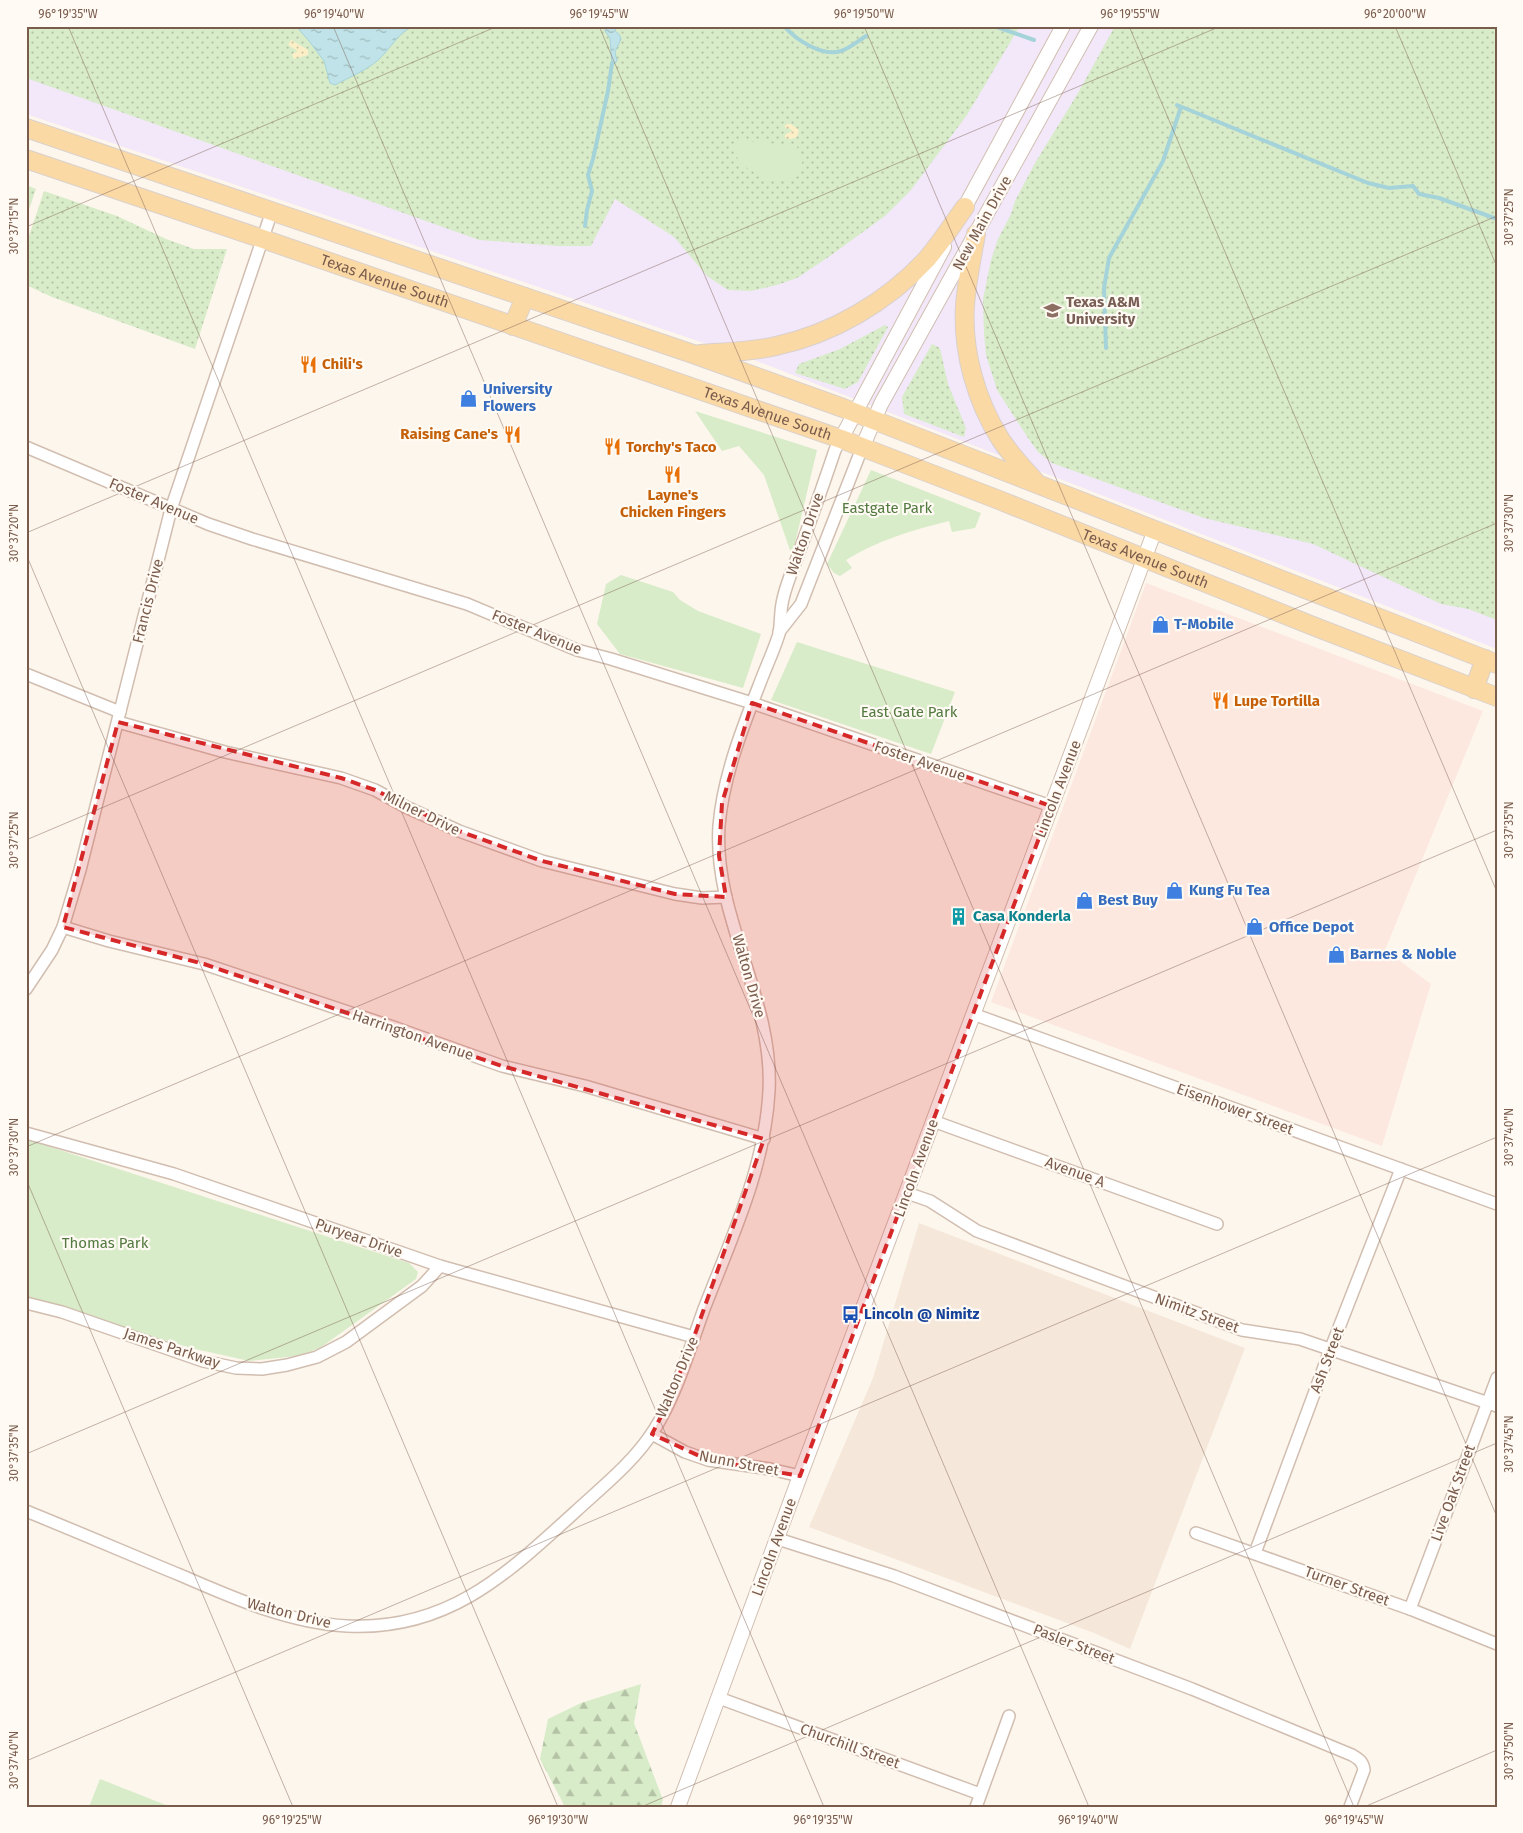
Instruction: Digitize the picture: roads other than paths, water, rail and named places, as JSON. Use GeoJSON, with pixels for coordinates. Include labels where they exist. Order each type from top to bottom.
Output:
{"type":"FeatureCollection","features":[{"type":"Feature","properties":{"kind":"main road","name":"Texas Avenue South"},"geometry":{"type":"LineString","coordinates":[[26,128],[693,354],[855,413],[1491,662]]}},
{"type":"Feature","properties":{"kind":"main road","name":"Texas Avenue South"},"geometry":{"type":"LineString","coordinates":[[26,159],[841,439],[1497,698]]}},
{"type":"Feature","properties":{"kind":"main road"},"geometry":{"type":"LineString","coordinates":[[693,354],[775,346],[818,333],[852,317],[886,295],[913,273],[927,259],[965,208]]}},
{"type":"Feature","properties":{"kind":"main road"},"geometry":{"type":"LineString","coordinates":[[976,234],[965,306],[967,343],[972,372],[981,400],[1001,440],[1037,483]]}},
{"type":"Feature","properties":{"kind":"main road"},"geometry":{"type":"LineString","coordinates":[[513,326],[525,297]]}},
{"type":"Feature","properties":{"kind":"main road"},"geometry":{"type":"LineString","coordinates":[[1474,689],[1491,662]]}},
{"type":"Feature","properties":{"kind":"street","name":"New Main Drive"},"geometry":{"type":"LineString","coordinates":[[841,439],[1063,26]]}},
{"type":"Feature","properties":{"kind":"street","name":"New Main Drive"},"geometry":{"type":"LineString","coordinates":[[862,448],[873,420],[1091,26]]}},
{"type":"Feature","properties":{"kind":"street","name":"Francis Drive"},"geometry":{"type":"LineString","coordinates":[[26,988],[52,950],[63,927],[80,870],[171,509],[272,211]]}},
{"type":"Feature","properties":{"kind":"street","name":"Walton Drive"},"geometry":{"type":"LineString","coordinates":[[31,1513],[238,1600],[282,1614],[323,1624],[347,1626],[401,1623],[418,1620],[458,1604],[490,1585],[526,1557],[620,1472],[652,1434],[669,1402],[694,1337],[752,1180],[764,1139],[770,1072],[767,1045],[762,1017],[721,877],[719,829],[727,775],[779,632],[782,602],[835,450],[841,439]]}},
{"type":"Feature","properties":{"kind":"street","name":"Foster Avenue"},"geometry":{"type":"LineString","coordinates":[[26,447],[171,509],[252,539],[417,587],[467,604],[577,650],[752,703],[1051,806]]}},
{"type":"Feature","properties":{"kind":"street","name":"Walton Drive"},"geometry":{"type":"LineString","coordinates":[[779,632],[801,604],[862,448]]}},
{"type":"Feature","properties":{"kind":"street","name":"Lincoln Avenue"},"geometry":{"type":"LineString","coordinates":[[678,1807],[800,1476],[1155,530]]}},
{"type":"Feature","properties":{"kind":"street","name":"Milner Drive"},"geometry":{"type":"LineString","coordinates":[[26,674],[119,717],[225,752],[341,778],[374,790],[459,831],[542,861],[675,894],[702,898],[726,897]]}},
{"type":"Feature","properties":{"kind":"street","name":"Harrington Avenue"},"geometry":{"type":"LineString","coordinates":[[63,927],[109,941],[204,964],[396,1028],[502,1066],[585,1086],[764,1139]]}},
{"type":"Feature","properties":{"kind":"street","name":"Eisenhower Street"},"geometry":{"type":"LineString","coordinates":[[973,1014],[1497,1204]]}},
{"type":"Feature","properties":{"kind":"street","name":"Avenue A"},"geometry":{"type":"LineString","coordinates":[[933,1121],[1218,1224]]}},
{"type":"Feature","properties":{"kind":"street","name":"Puryear Drive"},"geometry":{"type":"LineString","coordinates":[[26,1133],[174,1174],[440,1266],[694,1337]]}},
{"type":"Feature","properties":{"kind":"street","name":"Ash Street"},"geometry":{"type":"LineString","coordinates":[[1255,1553],[1331,1348],[1401,1169]]}},
{"type":"Feature","properties":{"kind":"street","name":"Nimitz Street"},"geometry":{"type":"LineString","coordinates":[[907,1194],[930,1201],[977,1231],[1242,1330],[1300,1338],[1492,1404]]}},
{"type":"Feature","properties":{"kind":"street","name":"James Parkway"},"geometry":{"type":"LineString","coordinates":[[26,1304],[62,1312],[203,1361],[236,1368],[262,1369],[317,1357],[346,1342],[422,1286],[440,1266]]}},
{"type":"Feature","properties":{"kind":"street","name":"Live Oak Street"},"geometry":{"type":"LineString","coordinates":[[1410,1608],[1492,1404],[1497,1378]]}},
{"type":"Feature","properties":{"kind":"street","name":"Nunn Street"},"geometry":{"type":"LineString","coordinates":[[652,1434],[685,1452],[708,1460],[770,1469],[800,1476]]}},
{"type":"Feature","properties":{"kind":"street"},"geometry":{"type":"LineString","coordinates":[[26,1504],[31,1513]]}},
{"type":"Feature","properties":{"kind":"street","name":"Turner Street"},"geometry":{"type":"LineString","coordinates":[[1196,1533],[1410,1608],[1497,1644]]}},
{"type":"Feature","properties":{"kind":"street","name":"Pasler Street"},"geometry":{"type":"LineString","coordinates":[[778,1539],[894,1576],[1173,1682],[1352,1754],[1363,1764],[1362,1777],[1350,1807]]}},
{"type":"Feature","properties":{"kind":"street","name":"Churchill Street"},"geometry":{"type":"LineString","coordinates":[[719,1698],[980,1794]]}},
{"type":"Feature","properties":{"kind":"street"},"geometry":{"type":"LineString","coordinates":[[976,1807],[1009,1716]]}},
{"type":"Feature","properties":{"kind":"water"},"geometry":{"type":"Polygon","coordinates":[[[296,26],[414,26],[403,32],[382,57],[372,65],[335,85],[330,83],[324,61],[296,26]]]}},
{"type":"Feature","properties":{"kind":"water"},"geometry":{"type":"Polygon","coordinates":[[[606,26],[616,26],[615,31],[621,39],[615,52],[617,61],[612,66],[610,38],[605,31],[606,26]]]}},
{"type":"Feature","properties":{"kind":"waterway"},"geometry":{"type":"LineString","coordinates":[[784,26],[802,42],[826,52],[841,51],[866,36]]}},
{"type":"Feature","properties":{"kind":"waterway"},"geometry":{"type":"LineString","coordinates":[[994,26],[1034,40]]}},
{"type":"Feature","properties":{"kind":"waterway"},"geometry":{"type":"LineString","coordinates":[[585,226],[592,191],[588,175],[608,91],[612,63]]}},
{"type":"Feature","properties":{"kind":"waterway"},"geometry":{"type":"LineString","coordinates":[[1177,105],[1368,183],[1389,188],[1413,186],[1419,194],[1439,198],[1497,219]]}},
{"type":"Feature","properties":{"kind":"waterway"},"geometry":{"type":"LineString","coordinates":[[1106,348],[1104,288],[1109,258],[1163,161],[1181,107]]}},
{"type":"Feature","properties":{"kind":"place","name":"Texas A&M University"},"geometry":{"type":"Point","coordinates":[1052,311]}},
{"type":"Feature","properties":{"kind":"place","name":"Chili's"},"geometry":{"type":"Point","coordinates":[308,364]}},
{"type":"Feature","properties":{"kind":"place","name":"University Flowers"},"geometry":{"type":"Point","coordinates":[469,398]}},
{"type":"Feature","properties":{"kind":"place","name":"Raising Cane's"},"geometry":{"type":"Point","coordinates":[512,434]}},
{"type":"Feature","properties":{"kind":"place","name":"Torchy's Taco"},"geometry":{"type":"Point","coordinates":[612,447]}},
{"type":"Feature","properties":{"kind":"place","name":"Layne's Chicken Fingers"},"geometry":{"type":"Point","coordinates":[673,474]}},
{"type":"Feature","properties":{"kind":"place","name":"T-Mobile"},"geometry":{"type":"Point","coordinates":[1160,624]}},
{"type":"Feature","properties":{"kind":"place","name":"Lupe Tortilla"},"geometry":{"type":"Point","coordinates":[1220,701]}},
{"type":"Feature","properties":{"kind":"place","name":"Kung Fu Tea"},"geometry":{"type":"Point","coordinates":[1175,890]}},
{"type":"Feature","properties":{"kind":"place","name":"Best Buy"},"geometry":{"type":"Point","coordinates":[1084,900]}},
{"type":"Feature","properties":{"kind":"place","name":"Casa Konderla"},"geometry":{"type":"Point","coordinates":[959,916]}},
{"type":"Feature","properties":{"kind":"place","name":"Office Depot"},"geometry":{"type":"Point","coordinates":[1255,927]}},
{"type":"Feature","properties":{"kind":"place","name":"Barnes & Noble"},"geometry":{"type":"Point","coordinates":[1336,954]}},
{"type":"Feature","properties":{"kind":"place","name":"Lincoln @ Nimitz"},"geometry":{"type":"Point","coordinates":[850,1314]}},
{"type":"Feature","properties":{"kind":"park label","name":"Eastgate Park"},"geometry":{"type":"Point","coordinates":[887,508]}},
{"type":"Feature","properties":{"kind":"park label","name":"East Gate Park"},"geometry":{"type":"Point","coordinates":[909,712]}},
{"type":"Feature","properties":{"kind":"park label","name":"Thomas Park"},"geometry":{"type":"Point","coordinates":[105,1243]}}]}
